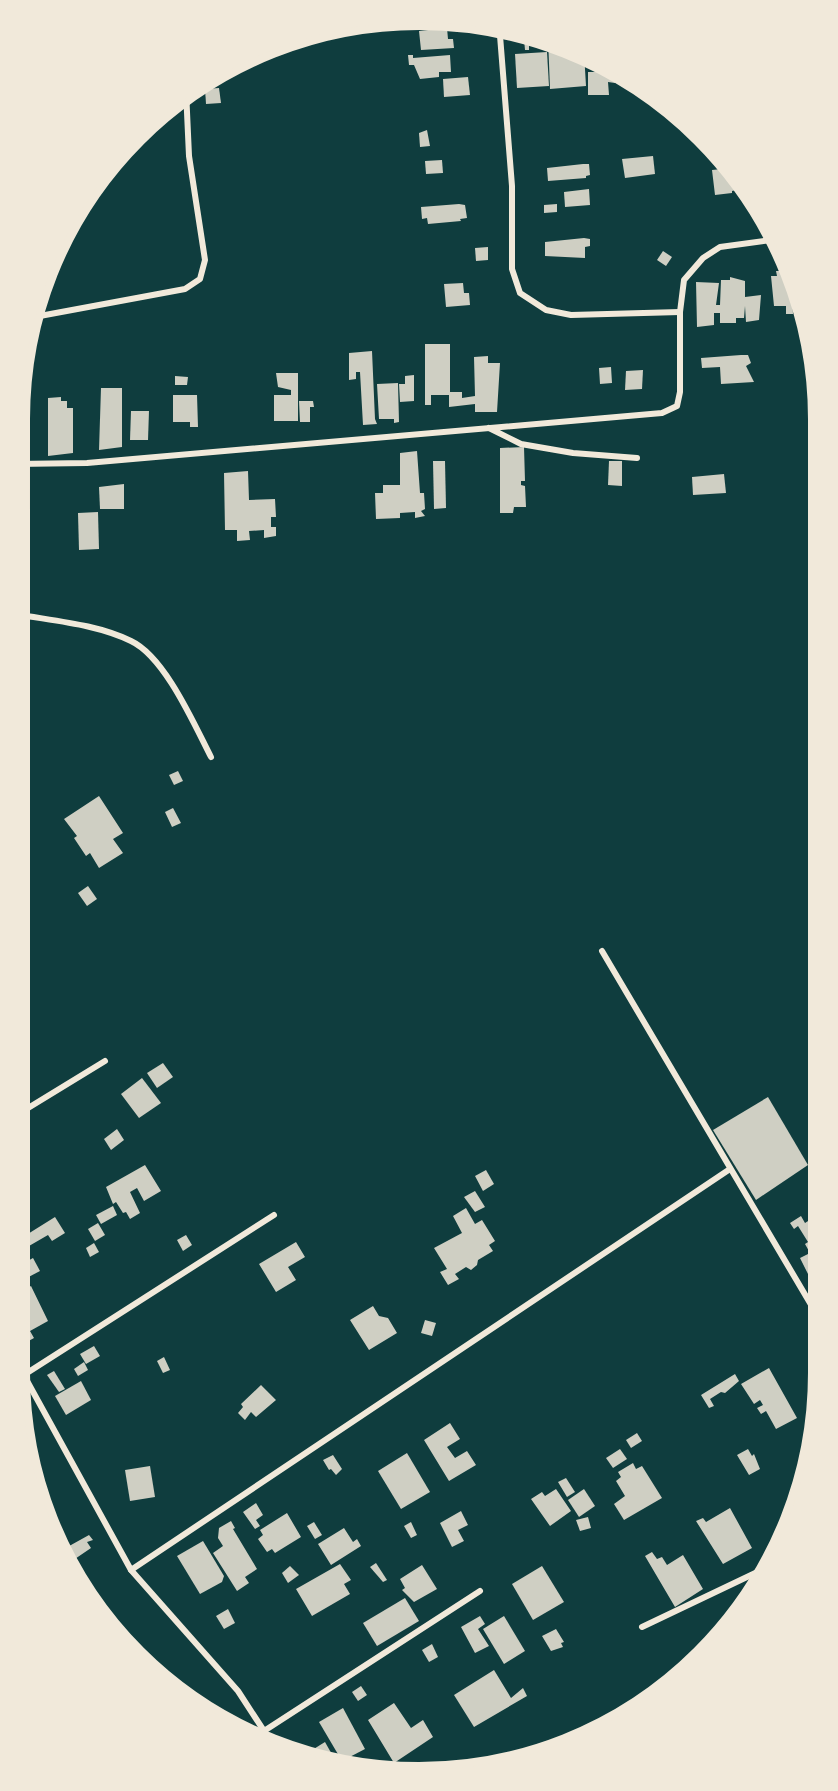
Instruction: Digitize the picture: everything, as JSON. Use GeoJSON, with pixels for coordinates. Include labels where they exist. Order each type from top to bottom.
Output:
{"type":"FeatureCollection","features":[{"type":"Feature","properties":{"kind":"street"},"geometry":{"type":"LineString","coordinates":[[500,34],[512,186],[512,269],[520,293],[546,310],[572,315],[680,312]]}},
{"type":"Feature","properties":{"kind":"street"},"geometry":{"type":"LineString","coordinates":[[39,316],[185,288],[200,279],[205,260],[189,156],[187,102]]}},
{"type":"Feature","properties":{"kind":"street"},"geometry":{"type":"LineString","coordinates":[[26,464],[87,463],[662,413],[677,406],[680,392],[680,312],[684,280],[703,258],[720,247],[769,240]]}},
{"type":"Feature","properties":{"kind":"street"},"geometry":{"type":"LineString","coordinates":[[489,428],[521,444],[573,453],[637,458]]}},
{"type":"Feature","properties":{"kind":"street"},"geometry":{"type":"LineString","coordinates":[[26,616],[99,629],[133,642],[152,657],[171,685],[211,757]]}},
{"type":"Feature","properties":{"kind":"street"},"geometry":{"type":"LineString","coordinates":[[603,951],[812,1307]]}},
{"type":"Feature","properties":{"kind":"street"},"geometry":{"type":"LineString","coordinates":[[26,1109],[105,1061]]}},
{"type":"Feature","properties":{"kind":"street"},"geometry":{"type":"LineString","coordinates":[[131,1570],[730,1169]]}},
{"type":"Feature","properties":{"kind":"street"},"geometry":{"type":"LineString","coordinates":[[26,1373],[274,1215]]}},
{"type":"Feature","properties":{"kind":"street"},"geometry":{"type":"LineString","coordinates":[[26,1378],[131,1570],[237,1691],[265,1735]]}},
{"type":"Feature","properties":{"kind":"street"},"geometry":{"type":"LineString","coordinates":[[642,1627],[758,1571]]}},
{"type":"Feature","properties":{"kind":"street"},"geometry":{"type":"LineString","coordinates":[[264,1731],[480,1591]]}},
{"type":"Feature","properties":{"kind":"building"},"geometry":{"type":"Polygon","coordinates":[[[447,28],[448,39],[453,39],[454,48],[421,50],[419,31],[447,28]]]}},
{"type":"Feature","properties":{"kind":"building"},"geometry":{"type":"Polygon","coordinates":[[[524,40],[529,41],[529,50],[525,50],[524,40]]]}},
{"type":"Feature","properties":{"kind":"building"},"geometry":{"type":"Polygon","coordinates":[[[548,47],[585,62],[586,86],[550,89],[548,47]]]}},
{"type":"Feature","properties":{"kind":"building"},"geometry":{"type":"Polygon","coordinates":[[[547,52],[549,86],[517,88],[515,54],[547,52]]]}},
{"type":"Feature","properties":{"kind":"building"},"geometry":{"type":"Polygon","coordinates":[[[408,55],[413,55],[413,58],[450,55],[451,72],[439,72],[439,77],[420,79],[414,65],[409,65],[408,55]]]}},
{"type":"Feature","properties":{"kind":"building"},"geometry":{"type":"Polygon","coordinates":[[[588,72],[604,72],[609,77],[615,77],[615,83],[608,82],[609,95],[588,95],[588,72]]]}},
{"type":"Feature","properties":{"kind":"building"},"geometry":{"type":"Polygon","coordinates":[[[468,77],[470,95],[444,97],[443,79],[468,77]]]}},
{"type":"Feature","properties":{"kind":"building"},"geometry":{"type":"Polygon","coordinates":[[[219,88],[221,103],[206,104],[205,89],[219,88]]]}},
{"type":"Feature","properties":{"kind":"building"},"geometry":{"type":"Polygon","coordinates":[[[427,130],[430,146],[420,147],[419,133],[427,130]]]}},
{"type":"Feature","properties":{"kind":"building"},"geometry":{"type":"Polygon","coordinates":[[[653,156],[655,174],[625,178],[622,159],[653,156]]]}},
{"type":"Feature","properties":{"kind":"building"},"geometry":{"type":"Polygon","coordinates":[[[442,160],[443,173],[426,174],[425,161],[442,160]]]}},
{"type":"Feature","properties":{"kind":"building"},"geometry":{"type":"Polygon","coordinates":[[[589,164],[590,175],[586,178],[548,181],[547,168],[589,164]]]}},
{"type":"Feature","properties":{"kind":"building"},"geometry":{"type":"Polygon","coordinates":[[[722,169],[735,184],[736,190],[732,193],[715,195],[712,170],[722,169]]]}},
{"type":"Feature","properties":{"kind":"building"},"geometry":{"type":"Polygon","coordinates":[[[589,189],[590,205],[565,207],[564,192],[589,189]]]}},
{"type":"Feature","properties":{"kind":"building"},"geometry":{"type":"Polygon","coordinates":[[[557,204],[557,212],[544,213],[544,205],[557,204]]]}},
{"type":"Feature","properties":{"kind":"building"},"geometry":{"type":"Polygon","coordinates":[[[465,205],[467,218],[460,219],[461,221],[428,224],[427,218],[422,219],[421,207],[465,205]]]}},
{"type":"Feature","properties":{"kind":"building"},"geometry":{"type":"Polygon","coordinates":[[[590,239],[590,246],[585,247],[585,258],[545,256],[545,242],[590,239]]]}},
{"type":"Feature","properties":{"kind":"building"},"geometry":{"type":"Polygon","coordinates":[[[488,247],[488,260],[476,261],[475,248],[488,247]]]}},
{"type":"Feature","properties":{"kind":"building"},"geometry":{"type":"Polygon","coordinates":[[[663,251],[672,257],[666,266],[657,260],[663,251]]]}},
{"type":"Feature","properties":{"kind":"building"},"geometry":{"type":"Polygon","coordinates":[[[776,271],[784,271],[792,293],[793,314],[786,314],[786,306],[774,306],[771,276],[777,276],[776,271]]]}},
{"type":"Feature","properties":{"kind":"building"},"geometry":{"type":"Polygon","coordinates":[[[730,277],[745,281],[745,297],[761,295],[759,320],[746,322],[745,306],[744,318],[736,318],[736,323],[720,323],[720,313],[714,313],[714,325],[697,327],[696,282],[719,283],[716,305],[720,305],[721,280],[730,280],[730,277]]]}},
{"type":"Feature","properties":{"kind":"building"},"geometry":{"type":"Polygon","coordinates":[[[463,283],[464,293],[469,293],[470,305],[446,307],[444,284],[463,283]]]}},
{"type":"Feature","properties":{"kind":"building"},"geometry":{"type":"Polygon","coordinates":[[[794,301],[799,316],[794,316],[794,301]]]}},
{"type":"Feature","properties":{"kind":"building"},"geometry":{"type":"Polygon","coordinates":[[[425,344],[450,344],[450,392],[462,392],[462,398],[475,396],[474,357],[488,356],[488,363],[500,363],[497,412],[475,412],[475,404],[449,407],[449,395],[431,395],[431,405],[425,405],[425,344]]]}},
{"type":"Feature","properties":{"kind":"building"},"geometry":{"type":"Polygon","coordinates":[[[372,351],[377,424],[363,425],[360,372],[356,372],[356,379],[349,380],[349,353],[372,351]]]}},
{"type":"Feature","properties":{"kind":"building"},"geometry":{"type":"Polygon","coordinates":[[[748,355],[751,363],[746,366],[754,382],[721,384],[720,367],[702,368],[701,358],[748,355]]]}},
{"type":"Feature","properties":{"kind":"building"},"geometry":{"type":"Polygon","coordinates":[[[611,367],[612,383],[600,384],[599,368],[611,367]]]}},
{"type":"Feature","properties":{"kind":"building"},"geometry":{"type":"Polygon","coordinates":[[[643,370],[642,389],[625,390],[626,371],[643,370]]]}},
{"type":"Feature","properties":{"kind":"building"},"geometry":{"type":"Polygon","coordinates":[[[276,373],[298,373],[298,421],[274,421],[274,395],[291,395],[291,390],[278,387],[276,373]]]}},
{"type":"Feature","properties":{"kind":"building"},"geometry":{"type":"Polygon","coordinates":[[[414,375],[414,401],[400,402],[399,384],[405,384],[405,376],[414,375]]]}},
{"type":"Feature","properties":{"kind":"building"},"geometry":{"type":"Polygon","coordinates":[[[175,376],[188,377],[187,385],[175,385],[175,376]]]}},
{"type":"Feature","properties":{"kind":"building"},"geometry":{"type":"Polygon","coordinates":[[[398,383],[399,422],[394,423],[394,419],[379,419],[377,384],[398,383]]]}},
{"type":"Feature","properties":{"kind":"building"},"geometry":{"type":"Polygon","coordinates":[[[101,388],[122,388],[122,447],[99,450],[101,388]]]}},
{"type":"Feature","properties":{"kind":"building"},"geometry":{"type":"Polygon","coordinates":[[[173,395],[197,395],[198,427],[190,427],[190,422],[173,422],[173,395]]]}},
{"type":"Feature","properties":{"kind":"building"},"geometry":{"type":"Polygon","coordinates":[[[61,397],[61,401],[67,401],[67,408],[73,408],[73,453],[48,456],[48,398],[61,397]]]}},
{"type":"Feature","properties":{"kind":"building"},"geometry":{"type":"Polygon","coordinates":[[[299,401],[313,401],[314,407],[310,407],[310,422],[300,422],[299,401]]]}},
{"type":"Feature","properties":{"kind":"building"},"geometry":{"type":"Polygon","coordinates":[[[131,411],[149,411],[148,440],[130,440],[131,411]]]}},
{"type":"Feature","properties":{"kind":"building"},"geometry":{"type":"Polygon","coordinates":[[[524,447],[525,481],[521,481],[521,485],[525,486],[526,507],[514,507],[513,513],[500,513],[500,448],[524,447]]]}},
{"type":"Feature","properties":{"kind":"building"},"geometry":{"type":"Polygon","coordinates":[[[417,451],[420,493],[424,493],[425,509],[421,511],[425,516],[415,518],[415,512],[400,513],[400,518],[376,519],[375,493],[383,493],[383,485],[400,485],[400,453],[417,451]]]}},
{"type":"Feature","properties":{"kind":"building"},"geometry":{"type":"Polygon","coordinates":[[[433,461],[445,461],[446,508],[434,509],[433,461]]]}},
{"type":"Feature","properties":{"kind":"building"},"geometry":{"type":"Polygon","coordinates":[[[609,461],[622,461],[622,486],[608,485],[609,461]]]}},
{"type":"Feature","properties":{"kind":"building"},"geometry":{"type":"Polygon","coordinates":[[[248,471],[249,500],[275,499],[276,517],[271,517],[271,527],[276,527],[276,536],[264,538],[264,530],[249,531],[250,540],[237,541],[237,530],[225,530],[224,473],[248,471]]]}},
{"type":"Feature","properties":{"kind":"building"},"geometry":{"type":"Polygon","coordinates":[[[724,474],[726,493],[693,495],[692,477],[724,474]]]}},
{"type":"Feature","properties":{"kind":"building"},"geometry":{"type":"Polygon","coordinates":[[[124,484],[124,509],[100,509],[99,487],[124,484]]]}},
{"type":"Feature","properties":{"kind":"building"},"geometry":{"type":"Polygon","coordinates":[[[98,512],[99,549],[79,550],[78,513],[98,512]]]}},
{"type":"Feature","properties":{"kind":"building"},"geometry":{"type":"Polygon","coordinates":[[[26,534],[29,534],[29,558],[26,558],[26,534]]]}},
{"type":"Feature","properties":{"kind":"building"},"geometry":{"type":"Polygon","coordinates":[[[178,771],[183,781],[174,785],[169,775],[178,771]]]}},
{"type":"Feature","properties":{"kind":"building"},"geometry":{"type":"Polygon","coordinates":[[[99,796],[123,833],[113,839],[123,853],[99,868],[90,853],[86,856],[74,838],[77,836],[64,819],[99,796]]]}},
{"type":"Feature","properties":{"kind":"building"},"geometry":{"type":"Polygon","coordinates":[[[173,808],[181,823],[172,827],[165,812],[173,808]]]}},
{"type":"Feature","properties":{"kind":"building"},"geometry":{"type":"Polygon","coordinates":[[[88,886],[97,899],[87,906],[78,893],[88,886]]]}},
{"type":"Feature","properties":{"kind":"building"},"geometry":{"type":"Polygon","coordinates":[[[163,1063],[173,1077],[157,1088],[147,1073],[163,1063]]]}},
{"type":"Feature","properties":{"kind":"building"},"geometry":{"type":"Polygon","coordinates":[[[142,1078],[161,1103],[139,1118],[121,1094],[142,1078]]]}},
{"type":"Feature","properties":{"kind":"building"},"geometry":{"type":"Polygon","coordinates":[[[768,1097],[808,1165],[756,1200],[713,1130],[768,1097]]]}},
{"type":"Feature","properties":{"kind":"building"},"geometry":{"type":"Polygon","coordinates":[[[117,1129],[124,1140],[111,1150],[104,1139],[117,1129]]]}},
{"type":"Feature","properties":{"kind":"building"},"geometry":{"type":"Polygon","coordinates":[[[145,1165],[161,1191],[144,1201],[137,1188],[130,1192],[140,1213],[130,1219],[116,1202],[113,1204],[106,1187],[145,1165]]]}},
{"type":"Feature","properties":{"kind":"building"},"geometry":{"type":"Polygon","coordinates":[[[486,1170],[494,1184],[483,1191],[475,1176],[486,1170]]]}},
{"type":"Feature","properties":{"kind":"building"},"geometry":{"type":"Polygon","coordinates":[[[475,1191],[485,1207],[475,1212],[464,1197],[475,1191]]]}},
{"type":"Feature","properties":{"kind":"building"},"geometry":{"type":"Polygon","coordinates":[[[113,1206],[117,1215],[101,1224],[96,1215],[113,1206]]]}},
{"type":"Feature","properties":{"kind":"building"},"geometry":{"type":"Polygon","coordinates":[[[466,1208],[475,1224],[482,1220],[495,1241],[489,1245],[493,1251],[478,1260],[477,1265],[471,1270],[466,1267],[455,1274],[459,1279],[448,1285],[440,1272],[447,1269],[434,1248],[462,1233],[453,1216],[466,1208]]]}},
{"type":"Feature","properties":{"kind":"building"},"geometry":{"type":"Polygon","coordinates":[[[801,1216],[805,1223],[812,1218],[812,1272],[808,1274],[800,1258],[810,1253],[805,1244],[808,1242],[798,1226],[794,1229],[790,1223],[801,1216]]]}},
{"type":"Feature","properties":{"kind":"building"},"geometry":{"type":"Polygon","coordinates":[[[55,1217],[65,1233],[52,1241],[48,1235],[29,1246],[26,1235],[55,1217]]]}},
{"type":"Feature","properties":{"kind":"building"},"geometry":{"type":"Polygon","coordinates":[[[98,1223],[105,1235],[95,1241],[88,1229],[98,1223]]]}},
{"type":"Feature","properties":{"kind":"building"},"geometry":{"type":"Polygon","coordinates":[[[186,1235],[192,1245],[183,1251],[177,1240],[186,1235]]]}},
{"type":"Feature","properties":{"kind":"building"},"geometry":{"type":"Polygon","coordinates":[[[296,1242],[305,1257],[288,1267],[296,1280],[276,1292],[259,1264],[296,1242]]]}},
{"type":"Feature","properties":{"kind":"building"},"geometry":{"type":"Polygon","coordinates":[[[94,1243],[99,1252],[90,1257],[86,1248],[94,1243]]]}},
{"type":"Feature","properties":{"kind":"building"},"geometry":{"type":"Polygon","coordinates":[[[33,1258],[40,1271],[26,1278],[26,1262],[33,1258]]]}},
{"type":"Feature","properties":{"kind":"building"},"geometry":{"type":"Polygon","coordinates":[[[31,1286],[48,1321],[30,1331],[34,1338],[26,1342],[26,1289],[31,1286]]]}},
{"type":"Feature","properties":{"kind":"building"},"geometry":{"type":"Polygon","coordinates":[[[373,1306],[379,1316],[388,1318],[397,1333],[369,1350],[350,1320],[373,1306]]]}},
{"type":"Feature","properties":{"kind":"building"},"geometry":{"type":"Polygon","coordinates":[[[425,1320],[436,1323],[432,1336],[421,1333],[425,1320]]]}},
{"type":"Feature","properties":{"kind":"building"},"geometry":{"type":"Polygon","coordinates":[[[94,1346],[100,1356],[86,1364],[80,1354],[94,1346]]]}},
{"type":"Feature","properties":{"kind":"building"},"geometry":{"type":"Polygon","coordinates":[[[164,1357],[170,1370],[163,1373],[157,1361],[164,1357]]]}},
{"type":"Feature","properties":{"kind":"building"},"geometry":{"type":"Polygon","coordinates":[[[84,1362],[88,1370],[78,1376],[74,1369],[84,1362]]]}},
{"type":"Feature","properties":{"kind":"building"},"geometry":{"type":"Polygon","coordinates":[[[769,1368],[797,1418],[776,1429],[766,1411],[761,1414],[757,1408],[763,1405],[760,1400],[754,1404],[741,1384],[769,1368]]]}},
{"type":"Feature","properties":{"kind":"building"},"geometry":{"type":"Polygon","coordinates":[[[54,1371],[65,1389],[59,1392],[47,1375],[54,1371]]]}},
{"type":"Feature","properties":{"kind":"building"},"geometry":{"type":"Polygon","coordinates":[[[735,1374],[739,1381],[725,1393],[721,1392],[710,1399],[714,1406],[709,1408],[701,1395],[735,1374]]]}},
{"type":"Feature","properties":{"kind":"building"},"geometry":{"type":"Polygon","coordinates":[[[81,1381],[91,1400],[66,1415],[55,1396],[81,1381]]]}},
{"type":"Feature","properties":{"kind":"building"},"geometry":{"type":"Polygon","coordinates":[[[261,1385],[276,1400],[256,1417],[251,1412],[245,1420],[238,1413],[243,1407],[241,1404],[261,1385]]]}},
{"type":"Feature","properties":{"kind":"building"},"geometry":{"type":"Polygon","coordinates":[[[450,1423],[460,1439],[447,1447],[455,1458],[467,1451],[476,1465],[449,1481],[424,1440],[450,1423]]]}},
{"type":"Feature","properties":{"kind":"building"},"geometry":{"type":"Polygon","coordinates":[[[637,1433],[642,1441],[631,1448],[626,1440],[637,1433]]]}},
{"type":"Feature","properties":{"kind":"building"},"geometry":{"type":"Polygon","coordinates":[[[620,1449],[627,1459],[613,1468],[606,1458],[620,1449]]]}},
{"type":"Feature","properties":{"kind":"building"},"geometry":{"type":"Polygon","coordinates":[[[748,1449],[752,1456],[754,1454],[760,1469],[749,1475],[737,1455],[748,1449]]]}},
{"type":"Feature","properties":{"kind":"building"},"geometry":{"type":"Polygon","coordinates":[[[407,1453],[430,1492],[401,1509],[378,1471],[407,1453]]]}},
{"type":"Feature","properties":{"kind":"building"},"geometry":{"type":"Polygon","coordinates":[[[333,1455],[342,1469],[336,1475],[331,1469],[329,1470],[323,1460],[333,1455]]]}},
{"type":"Feature","properties":{"kind":"building"},"geometry":{"type":"Polygon","coordinates":[[[633,1463],[636,1469],[642,1466],[662,1498],[624,1520],[614,1504],[625,1496],[616,1481],[621,1477],[618,1472],[633,1463]]]}},
{"type":"Feature","properties":{"kind":"building"},"geometry":{"type":"Polygon","coordinates":[[[150,1466],[155,1497],[130,1501],[125,1470],[150,1466]]]}},
{"type":"Feature","properties":{"kind":"building"},"geometry":{"type":"Polygon","coordinates":[[[566,1478],[575,1492],[567,1497],[558,1482],[566,1478]]]}},
{"type":"Feature","properties":{"kind":"building"},"geometry":{"type":"Polygon","coordinates":[[[556,1489],[571,1511],[550,1526],[531,1499],[542,1492],[545,1496],[556,1489]]]}},
{"type":"Feature","properties":{"kind":"building"},"geometry":{"type":"Polygon","coordinates":[[[584,1489],[595,1506],[579,1517],[568,1500],[584,1489]]]}},
{"type":"Feature","properties":{"kind":"building"},"geometry":{"type":"Polygon","coordinates":[[[256,1503],[263,1515],[256,1520],[260,1526],[255,1529],[243,1512],[256,1503]]]}},
{"type":"Feature","properties":{"kind":"building"},"geometry":{"type":"Polygon","coordinates":[[[730,1508],[752,1548],[723,1564],[696,1521],[703,1518],[706,1522],[730,1508]]]}},
{"type":"Feature","properties":{"kind":"building"},"geometry":{"type":"Polygon","coordinates":[[[461,1511],[468,1525],[458,1530],[464,1541],[452,1547],[440,1523],[461,1511]]]}},
{"type":"Feature","properties":{"kind":"building"},"geometry":{"type":"Polygon","coordinates":[[[287,1513],[301,1537],[275,1553],[272,1549],[267,1552],[258,1539],[263,1535],[260,1530],[287,1513]]]}},
{"type":"Feature","properties":{"kind":"building"},"geometry":{"type":"Polygon","coordinates":[[[588,1517],[591,1528],[580,1531],[576,1520],[588,1517]]]}},
{"type":"Feature","properties":{"kind":"building"},"geometry":{"type":"Polygon","coordinates":[[[231,1521],[235,1528],[233,1529],[257,1569],[245,1577],[249,1583],[237,1591],[213,1553],[223,1546],[218,1538],[219,1528],[231,1521]]]}},
{"type":"Feature","properties":{"kind":"building"},"geometry":{"type":"Polygon","coordinates":[[[314,1522],[322,1535],[315,1539],[307,1526],[314,1522]]]}},
{"type":"Feature","properties":{"kind":"building"},"geometry":{"type":"Polygon","coordinates":[[[411,1522],[417,1535],[411,1538],[404,1526],[411,1522]]]}},
{"type":"Feature","properties":{"kind":"building"},"geometry":{"type":"Polygon","coordinates":[[[344,1528],[353,1542],[357,1539],[361,1546],[331,1565],[318,1544],[344,1528]]]}},
{"type":"Feature","properties":{"kind":"building"},"geometry":{"type":"Polygon","coordinates":[[[89,1535],[93,1540],[87,1542],[91,1548],[73,1560],[67,1547],[89,1535]]]}},
{"type":"Feature","properties":{"kind":"building"},"geometry":{"type":"Polygon","coordinates":[[[203,1541],[224,1576],[222,1582],[200,1594],[177,1556],[203,1541]]]}},
{"type":"Feature","properties":{"kind":"building"},"geometry":{"type":"Polygon","coordinates":[[[652,1552],[657,1559],[662,1557],[667,1565],[683,1555],[703,1589],[675,1607],[645,1556],[652,1552]]]}},
{"type":"Feature","properties":{"kind":"building"},"geometry":{"type":"Polygon","coordinates":[[[376,1563],[387,1580],[383,1582],[370,1567],[376,1563]]]}},
{"type":"Feature","properties":{"kind":"building"},"geometry":{"type":"Polygon","coordinates":[[[340,1564],[351,1580],[344,1584],[350,1594],[312,1616],[296,1589],[340,1564]]]}},
{"type":"Feature","properties":{"kind":"building"},"geometry":{"type":"Polygon","coordinates":[[[422,1565],[437,1589],[414,1602],[402,1590],[405,1588],[400,1579],[422,1565]]]}},
{"type":"Feature","properties":{"kind":"building"},"geometry":{"type":"Polygon","coordinates":[[[290,1566],[299,1575],[288,1583],[282,1573],[290,1566]]]}},
{"type":"Feature","properties":{"kind":"building"},"geometry":{"type":"Polygon","coordinates":[[[542,1566],[564,1602],[533,1620],[512,1584],[542,1566]]]}},
{"type":"Feature","properties":{"kind":"building"},"geometry":{"type":"Polygon","coordinates":[[[405,1598],[419,1621],[377,1646],[363,1623],[405,1598]]]}},
{"type":"Feature","properties":{"kind":"building"},"geometry":{"type":"Polygon","coordinates":[[[228,1609],[235,1623],[224,1629],[216,1616],[228,1609]]]}},
{"type":"Feature","properties":{"kind":"building"},"geometry":{"type":"Polygon","coordinates":[[[480,1616],[485,1624],[478,1629],[489,1646],[475,1653],[461,1627],[480,1616]]]}},
{"type":"Feature","properties":{"kind":"building"},"geometry":{"type":"Polygon","coordinates":[[[504,1616],[525,1651],[504,1664],[483,1629],[504,1616]]]}},
{"type":"Feature","properties":{"kind":"building"},"geometry":{"type":"Polygon","coordinates":[[[556,1629],[564,1642],[561,1643],[563,1647],[551,1651],[542,1636],[556,1629]]]}},
{"type":"Feature","properties":{"kind":"building"},"geometry":{"type":"Polygon","coordinates":[[[432,1644],[438,1657],[429,1662],[422,1650],[432,1644]]]}},
{"type":"Feature","properties":{"kind":"building"},"geometry":{"type":"Polygon","coordinates":[[[494,1670],[511,1698],[523,1688],[527,1696],[474,1727],[454,1695],[494,1670]]]}},
{"type":"Feature","properties":{"kind":"building"},"geometry":{"type":"Polygon","coordinates":[[[361,1686],[367,1695],[358,1701],[352,1692],[361,1686]]]}},
{"type":"Feature","properties":{"kind":"building"},"geometry":{"type":"Polygon","coordinates":[[[394,1703],[411,1728],[423,1720],[433,1737],[394,1763],[368,1720],[394,1703]]]}},
{"type":"Feature","properties":{"kind":"building"},"geometry":{"type":"Polygon","coordinates":[[[343,1708],[365,1749],[346,1759],[340,1758],[319,1722],[343,1708]]]}},
{"type":"Feature","properties":{"kind":"building"},"geometry":{"type":"Polygon","coordinates":[[[325,1742],[333,1756],[317,1752],[311,1750],[325,1742]]]}}]}
